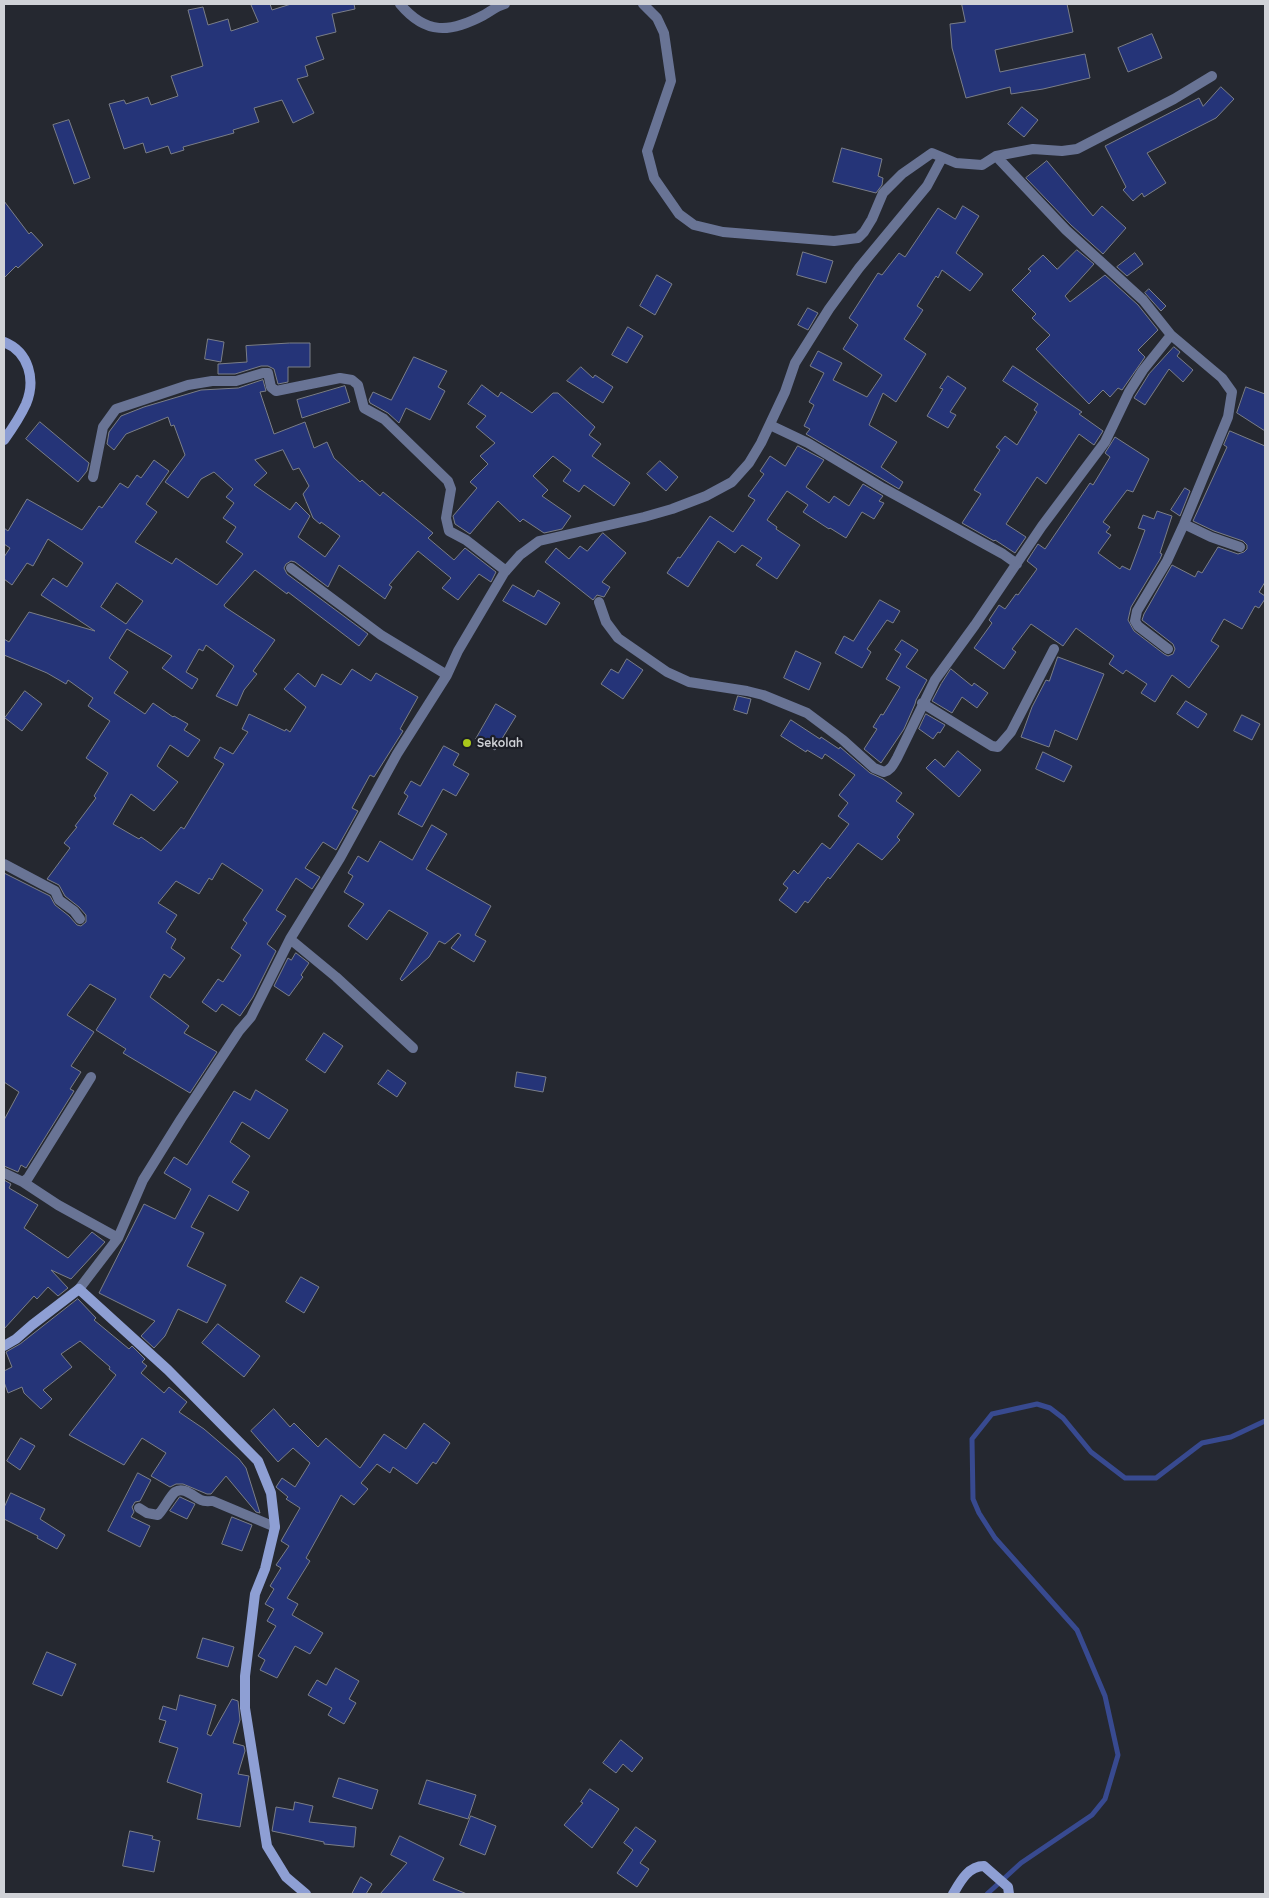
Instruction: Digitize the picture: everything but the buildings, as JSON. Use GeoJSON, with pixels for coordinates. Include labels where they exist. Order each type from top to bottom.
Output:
{"type":"FeatureCollection","features":[{"type":"Feature","properties":{"kind":"street"},"geometry":{"type":"LineString","coordinates":[[400,4],[414,20],[424,25],[439,28],[456,26],[470,21],[505,4]]}},
{"type":"Feature","properties":{"kind":"street"},"geometry":{"type":"LineString","coordinates":[[643,4],[657,18],[664,33],[671,81],[647,151],[654,178],[679,214],[694,225],[723,232],[834,240],[858,238],[864,232],[883,192],[894,181],[932,153],[956,163],[982,165],[996,156],[1033,148],[1062,152],[1077,149],[1174,99],[1212,76]]}},
{"type":"Feature","properties":{"kind":"street"},"geometry":{"type":"LineString","coordinates":[[996,156],[1066,230],[1143,300],[1170,335],[1222,378],[1232,392],[1228,417],[1184,524],[1167,561],[1140,606],[1135,621],[1138,626],[1168,649]]}},
{"type":"Feature","properties":{"kind":"street"},"geometry":{"type":"LineString","coordinates":[[4,1346],[16,1339],[80,1289],[118,1238],[143,1180],[239,1031],[251,1017],[290,939],[340,858],[397,754],[446,675],[506,571],[520,555],[539,541],[644,517],[706,496],[732,482],[749,463],[770,425],[785,392],[795,363],[828,309],[859,268],[928,186],[942,158]]}},
{"type":"Feature","properties":{"kind":"street"},"geometry":{"type":"LineString","coordinates":[[599,602],[606,622],[618,638],[667,672],[689,682],[747,690],[807,714],[843,740],[863,760],[884,772],[891,768],[922,703],[944,667],[976,625],[1042,526],[1105,442],[1129,392],[1170,335]]}},
{"type":"Feature","properties":{"kind":"street"},"geometry":{"type":"LineString","coordinates":[[4,342],[19,352],[28,364],[30,382],[26,402],[16,423],[4,440]]}},
{"type":"Feature","properties":{"kind":"street"},"geometry":{"type":"LineString","coordinates":[[93,477],[103,427],[116,409],[188,385],[236,380],[263,373],[268,373],[271,387],[276,391],[340,378],[352,380],[358,385],[364,408],[384,419],[448,481],[451,489],[446,518],[449,531],[466,540],[506,571]]}},
{"type":"Feature","properties":{"kind":"street"},"geometry":{"type":"LineString","coordinates":[[770,425],[808,443],[882,488],[1018,564]]}},
{"type":"Feature","properties":{"kind":"street"},"geometry":{"type":"LineString","coordinates":[[1184,524],[1210,537],[1240,547]]}},
{"type":"Feature","properties":{"kind":"street"},"geometry":{"type":"LineString","coordinates":[[291,568],[380,635],[446,675]]}},
{"type":"Feature","properties":{"kind":"street"},"geometry":{"type":"LineString","coordinates":[[922,703],[998,748],[1011,732],[1054,649]]}},
{"type":"Feature","properties":{"kind":"street"},"geometry":{"type":"LineString","coordinates":[[4,864],[56,891],[59,900],[74,911],[80,919]]}},
{"type":"Feature","properties":{"kind":"street"},"geometry":{"type":"LineString","coordinates":[[290,939],[336,977],[412,1048]]}},
{"type":"Feature","properties":{"kind":"street"},"geometry":{"type":"LineString","coordinates":[[23,1182],[28,1178],[91,1077]]}},
{"type":"Feature","properties":{"kind":"street"},"geometry":{"type":"LineString","coordinates":[[4,1173],[23,1182],[58,1205],[118,1238]]}},
{"type":"Feature","properties":{"kind":"street"},"geometry":{"type":"LineString","coordinates":[[80,1289],[168,1370],[258,1461],[271,1494],[275,1527],[265,1569],[255,1594],[245,1676],[245,1708],[267,1846],[286,1876],[306,1894]]}},
{"type":"Feature","properties":{"kind":"street"},"geometry":{"type":"LineString","coordinates":[[139,1508],[147,1513],[158,1515],[175,1493],[180,1490],[203,1501],[213,1501],[247,1514],[275,1527]]}},
{"type":"Feature","properties":{"kind":"street"},"geometry":{"type":"LineString","coordinates":[[953,1894],[970,1871],[980,1866],[984,1866],[1009,1891]]}},
{"type":"Feature","properties":{"kind":"waterway"},"geometry":{"type":"LineString","coordinates":[[987,1894],[1021,1863],[1092,1815],[1105,1799],[1118,1755],[1105,1696],[1077,1630],[995,1538],[979,1513],[973,1499],[972,1439],[992,1414],[1037,1404],[1050,1408],[1063,1418],[1091,1452],[1125,1478],[1156,1478],[1202,1443],[1231,1437],[1265,1421]]}},
{"type":"Feature","properties":{"kind":"place","name":"Sekolah"},"geometry":{"type":"Point","coordinates":[467,743]}}]}
